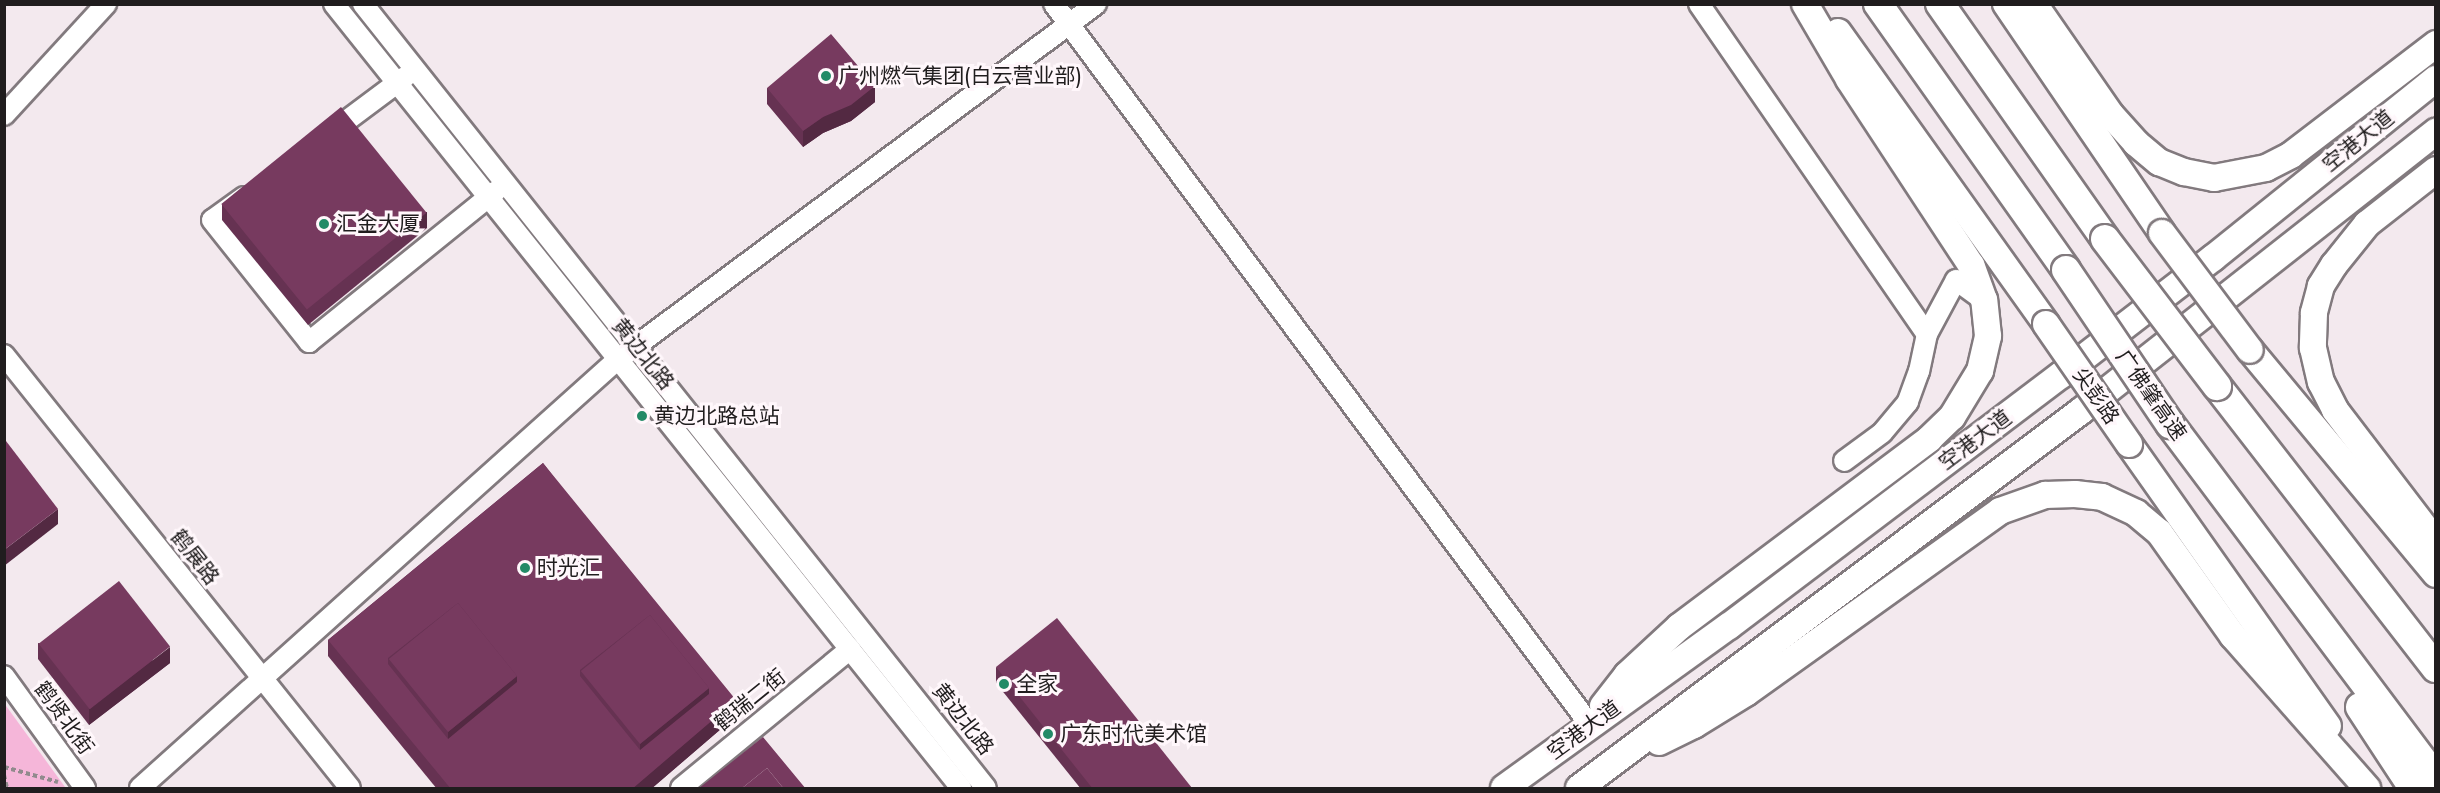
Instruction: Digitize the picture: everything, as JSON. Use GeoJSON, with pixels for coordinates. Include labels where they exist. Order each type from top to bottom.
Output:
{"type":"FeatureCollection","features":[{"type":"Feature","properties":{"kind":"highway","name":"广佛肇高速"},"geometry":{"type":"LineString","coordinates":[[1878,4],[2066,270],[2170,424],[2235,514],[2436,778]]}},
{"type":"Feature","properties":{"kind":"highway"},"geometry":{"type":"LineString","coordinates":[[1940,4],[2105,238],[2436,668]]}},
{"type":"Feature","properties":{"kind":"highway"},"geometry":{"type":"LineString","coordinates":[[2235,514],[2413,789]]}},
{"type":"Feature","properties":{"kind":"main road"},"geometry":{"type":"LineString","coordinates":[[1590,725],[1627,675],[1679,627],[1919,446],[1952,417],[1980,371],[1988,336],[1984,300],[1971,265],[1849,79],[1805,4]]}},
{"type":"Feature","properties":{"kind":"main road","name":"尖彭路"},"geometry":{"type":"LineString","coordinates":[[1818,4],[2374,789]]}},
{"type":"Feature","properties":{"kind":"main road"},"geometry":{"type":"LineString","coordinates":[[2006,4],[2162,233],[2250,350],[2436,574]]}},
{"type":"Feature","properties":{"kind":"main road"},"geometry":{"type":"LineString","coordinates":[[2034,4],[2111,115],[2136,143],[2159,162],[2184,172],[2214,178],[2266,168],[2291,155],[2436,44]]}},
{"type":"Feature","properties":{"kind":"main road","name":"空港大道"},"geometry":{"type":"LineString","coordinates":[[1504,789],[1729,626],[2061,375],[2213,258],[2436,79]]}},
{"type":"Feature","properties":{"kind":"main road","name":"空港大道"},"geometry":{"type":"LineString","coordinates":[[1579,789],[2080,411],[2436,132]]}},
{"type":"Feature","properties":{"kind":"main road"},"geometry":{"type":"LineString","coordinates":[[2436,170],[2367,224],[2334,265],[2322,286],[2314,313],[2313,348],[2321,382],[2336,410],[2436,542]]}},
{"type":"Feature","properties":{"kind":"main road"},"geometry":{"type":"LineString","coordinates":[[1617,760],[1695,725],[1720,710],[2000,511],[2045,495],[2075,494],[2102,497],[2127,509],[2159,532],[2240,645],[2367,789]]}},
{"type":"Feature","properties":{"kind":"street"},"geometry":{"type":"LineString","coordinates":[[4,115],[106,4]]}},
{"type":"Feature","properties":{"kind":"street","name":"黄边北路"},"geometry":{"type":"LineString","coordinates":[[334,4],[961,789]]}},
{"type":"Feature","properties":{"kind":"street","name":"黄边北路"},"geometry":{"type":"LineString","coordinates":[[363,4],[986,789]]}},
{"type":"Feature","properties":{"kind":"street"},"geometry":{"type":"LineString","coordinates":[[1054,4],[1590,725]]}},
{"type":"Feature","properties":{"kind":"street"},"geometry":{"type":"LineString","coordinates":[[140,789],[635,345],[1067,23],[1096,4]]}},
{"type":"Feature","properties":{"kind":"street"},"geometry":{"type":"LineString","coordinates":[[1699,4],[1927,334]]}},
{"type":"Feature","properties":{"kind":"street"},"geometry":{"type":"LineString","coordinates":[[313,145],[415,70]]}},
{"type":"Feature","properties":{"kind":"street"},"geometry":{"type":"LineString","coordinates":[[258,186],[212,220],[309,342],[506,184]]}},
{"type":"Feature","properties":{"kind":"street"},"geometry":{"type":"LineString","coordinates":[[1844,461],[1881,433],[1908,402],[1919,371],[1927,334],[1956,280],[1984,300]]}},
{"type":"Feature","properties":{"kind":"street","name":"鹤展路"},"geometry":{"type":"LineString","coordinates":[[4,355],[350,789]]}},
{"type":"Feature","properties":{"kind":"street"},"geometry":{"type":"LineString","coordinates":[[710,476],[728,462]]}},
{"type":"Feature","properties":{"kind":"street","name":"鹤瑞二街"},"geometry":{"type":"LineString","coordinates":[[681,789],[850,649]]}},
{"type":"Feature","properties":{"kind":"street","name":"鹤贤北街"},"geometry":{"type":"LineString","coordinates":[[4,676],[77,787]]}},
{"type":"Feature","properties":{"kind":"path"},"geometry":{"type":"LineString","coordinates":[[4,767],[77,787]]}},
{"type":"Feature","properties":{"kind":"path"},"geometry":{"type":"LineString","coordinates":[[4,775],[7,789]]}},
{"type":"Feature","properties":{"kind":"shaded area"},"geometry":{"type":"Polygon","coordinates":[[[4,703],[65,787],[5,788],[4,703]]]}},
{"type":"Feature","properties":{"kind":"building","name":"广州燃气集团(白云营业部)"},"geometry":{"type":"Polygon","coordinates":[[[831,34],[875,86],[851,105],[823,117],[803,131],[767,88],[831,34]]]}},
{"type":"Feature","properties":{"kind":"building","name":"汇金大厦"},"geometry":{"type":"Polygon","coordinates":[[[341,107],[427,213],[307,310],[221,204],[341,107]]]}},
{"type":"Feature","properties":{"kind":"building"},"geometry":{"type":"Polygon","coordinates":[[[6,441],[58,509],[4,550],[4,442],[6,441]]]}},
{"type":"Feature","properties":{"kind":"building","name":"时光汇"},"geometry":{"type":"Polygon","coordinates":[[[543,463],[736,700],[632,789],[451,789],[328,640],[543,463]],[[458,603],[388,658],[388,664],[448,739],[517,682],[517,676],[458,603]],[[650,615],[580,670],[580,676],[640,750],[709,694],[709,688],[650,615]]]}},
{"type":"Feature","properties":{"kind":"building"},"geometry":{"type":"Polygon","coordinates":[[[119,581],[170,646],[90,709],[39,644],[119,581]]]}},
{"type":"Feature","properties":{"kind":"building"},"geometry":{"type":"Polygon","coordinates":[[[458,603],[517,676],[448,732],[389,659],[458,603]]]}},
{"type":"Feature","properties":{"kind":"building"},"geometry":{"type":"Polygon","coordinates":[[[650,615],[709,688],[640,744],[581,671],[650,615]]]}},
{"type":"Feature","properties":{"kind":"building"},"geometry":{"type":"Polygon","coordinates":[[[1057,618],[1192,788],[1093,789],[996,667],[1057,618]]]}},
{"type":"Feature","properties":{"kind":"building"},"geometry":{"type":"Polygon","coordinates":[[[763,737],[806,789],[784,789],[767,768],[741,789],[698,789],[763,737]]]}},
{"type":"Feature","properties":{"kind":"building"},"geometry":{"type":"Polygon","coordinates":[[[767,768],[784,789],[741,789],[767,768]]]}},
{"type":"Feature","properties":{"kind":"place","name":"广州燃气集团(白云营业部)"},"geometry":{"type":"Point","coordinates":[826,76]}},
{"type":"Feature","properties":{"kind":"place","name":"汇金大厦"},"geometry":{"type":"Point","coordinates":[324,224]}},
{"type":"Feature","properties":{"kind":"place","name":"黄边北路总站"},"geometry":{"type":"Point","coordinates":[642,416]}},
{"type":"Feature","properties":{"kind":"place","name":"时光汇"},"geometry":{"type":"Point","coordinates":[525,568]}},
{"type":"Feature","properties":{"kind":"place","name":"全家"},"geometry":{"type":"Point","coordinates":[1004,684]}},
{"type":"Feature","properties":{"kind":"place","name":"广东时代美术馆"},"geometry":{"type":"Point","coordinates":[1048,734]}}]}
